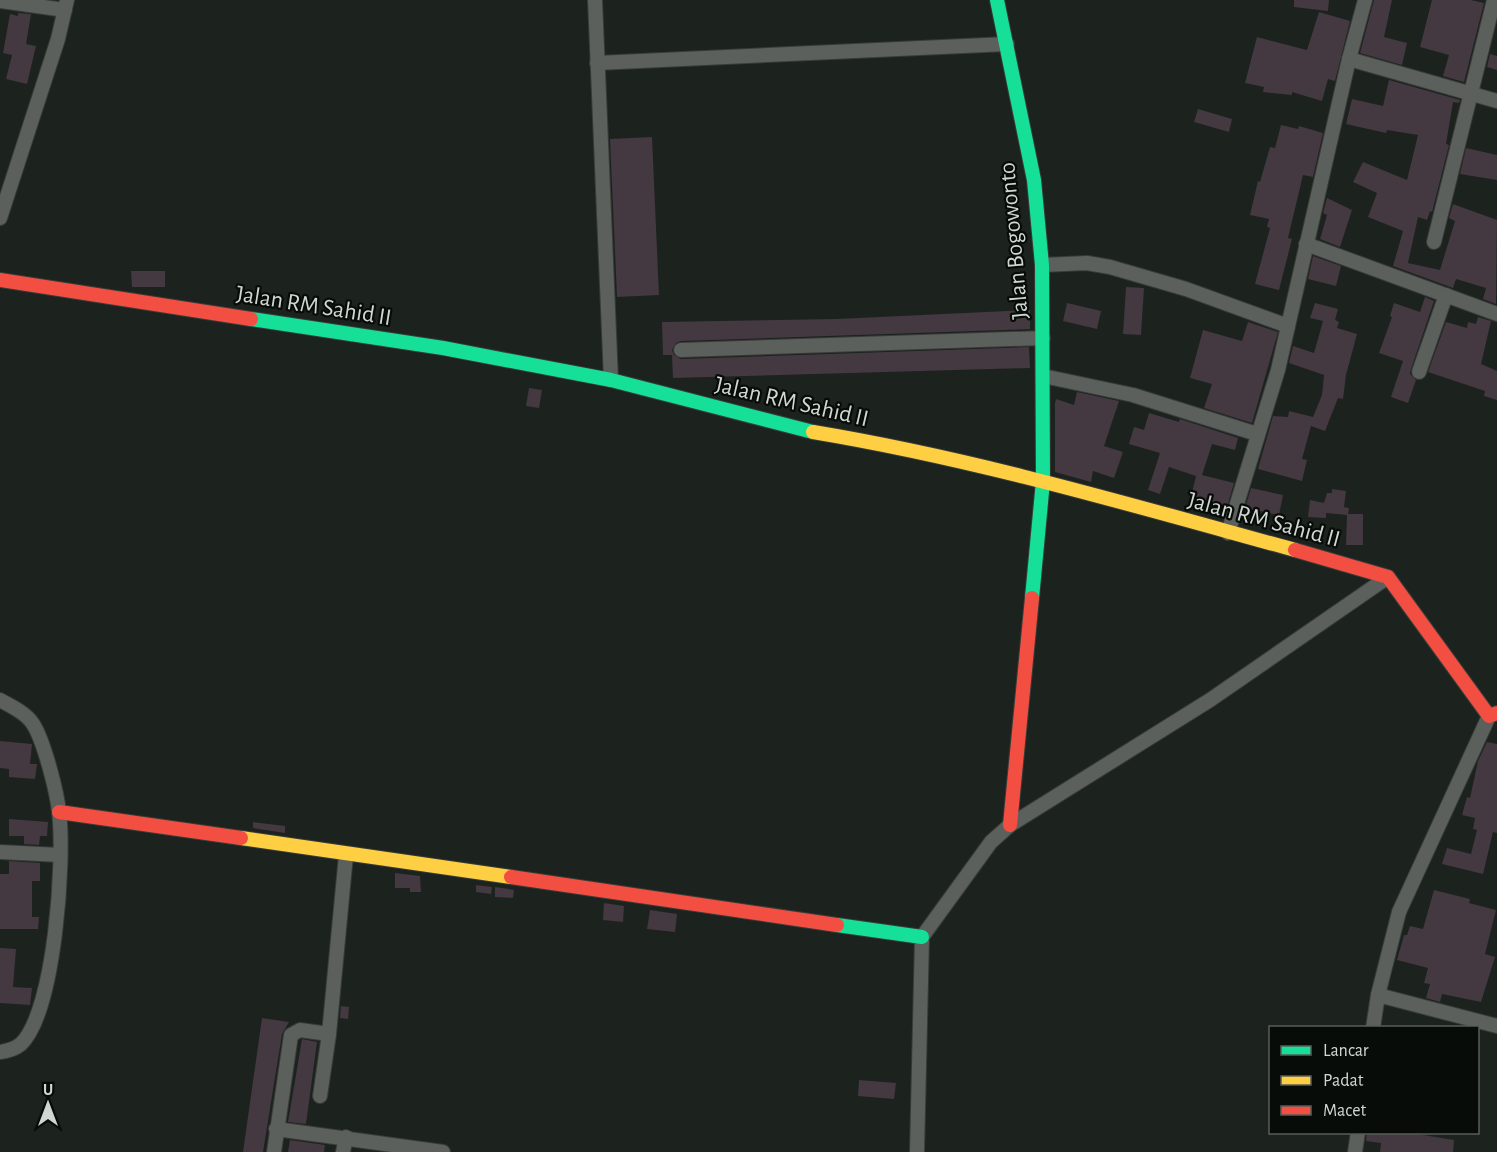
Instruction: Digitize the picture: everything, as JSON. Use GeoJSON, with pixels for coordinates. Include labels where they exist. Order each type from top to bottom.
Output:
{"type":"FeatureCollection","features":[{"type":"Feature","properties":{"kind":"street"},"geometry":{"type":"LineString","coordinates":[[595,0],[611,380]]}},
{"type":"Feature","properties":{"kind":"street","name":"Jalan Bogowonto"},"geometry":{"type":"LineString","coordinates":[[998,0],[1034,180],[1042,265],[1043,481],[1010,825]]}},
{"type":"Feature","properties":{"kind":"street"},"geometry":{"type":"LineString","coordinates":[[1228,533],[1278,370],[1348,59],[1365,0]]}},
{"type":"Feature","properties":{"kind":"street"},"geometry":{"type":"LineString","coordinates":[[1434,242],[1494,0]]}},
{"type":"Feature","properties":{"kind":"street"},"geometry":{"type":"LineString","coordinates":[[0,1],[66,5],[0,218]]}},
{"type":"Feature","properties":{"kind":"street"},"geometry":{"type":"LineString","coordinates":[[597,63],[1006,45]]}},
{"type":"Feature","properties":{"kind":"street"},"geometry":{"type":"LineString","coordinates":[[1348,59],[1497,100]]}},
{"type":"Feature","properties":{"kind":"street"},"geometry":{"type":"LineString","coordinates":[[0,176],[15,174]]}},
{"type":"Feature","properties":{"kind":"street"},"geometry":{"type":"LineString","coordinates":[[1306,244],[1497,314]]}},
{"type":"Feature","properties":{"kind":"street"},"geometry":{"type":"LineString","coordinates":[[1042,265],[1087,263],[1110,267],[1186,289],[1288,326]]}},
{"type":"Feature","properties":{"kind":"street","name":"Jalan RM Sahid II"},"geometry":{"type":"LineString","coordinates":[[0,280],[443,348],[611,380],[808,430],[897,446],[1043,481],[1388,577]]}},
{"type":"Feature","properties":{"kind":"street"},"geometry":{"type":"LineString","coordinates":[[1419,372],[1446,295]]}},
{"type":"Feature","properties":{"kind":"street"},"geometry":{"type":"LineString","coordinates":[[681,350],[1043,338]]}},
{"type":"Feature","properties":{"kind":"street"},"geometry":{"type":"LineString","coordinates":[[1043,376],[1133,395],[1257,434]]}},
{"type":"Feature","properties":{"kind":"street"},"geometry":{"type":"LineString","coordinates":[[917,1152],[922,937],[991,842],[1010,825],[1210,700],[1388,577],[1493,714],[1399,912],[1378,995],[1373,1026]]}},
{"type":"Feature","properties":{"kind":"street"},"geometry":{"type":"LineString","coordinates":[[0,700],[33,723],[41,741],[59,812],[60,855],[56,926],[41,1011],[21,1044],[0,1052]]}},
{"type":"Feature","properties":{"kind":"street"},"geometry":{"type":"LineString","coordinates":[[59,812],[922,937]]}},
{"type":"Feature","properties":{"kind":"street"},"geometry":{"type":"LineString","coordinates":[[0,852],[60,855]]}},
{"type":"Feature","properties":{"kind":"street"},"geometry":{"type":"LineString","coordinates":[[320,1096],[329,1034],[345,855]]}},
{"type":"Feature","properties":{"kind":"street"},"geometry":{"type":"LineString","coordinates":[[1378,995],[1497,1026]]}},
{"type":"Feature","properties":{"kind":"street"},"geometry":{"type":"LineString","coordinates":[[274,1152],[291,1035],[300,1030],[329,1034]]}},
{"type":"Feature","properties":{"kind":"street"},"geometry":{"type":"LineString","coordinates":[[276,1129],[346,1137],[395,1149],[443,1152]]}},
{"type":"Feature","properties":{"kind":"street"},"geometry":{"type":"LineString","coordinates":[[1355,1152],[1358,1134]]}},
{"type":"Feature","properties":{"kind":"street"},"geometry":{"type":"LineString","coordinates":[[343,1152],[346,1137]]}},
{"type":"Feature","properties":{"kind":"building"},"geometry":{"type":"Polygon","coordinates":[[[1294,0],[1329,0],[1328,11],[1294,7],[1294,0]]]}},
{"type":"Feature","properties":{"kind":"building"},"geometry":{"type":"Polygon","coordinates":[[[1374,0],[1392,0],[1384,37],[1407,43],[1402,65],[1360,53],[1374,0]]]}},
{"type":"Feature","properties":{"kind":"building"},"geometry":{"type":"Polygon","coordinates":[[[1432,0],[1471,0],[1484,3],[1464,82],[1443,76],[1449,55],[1420,47],[1432,0]]]}},
{"type":"Feature","properties":{"kind":"building"},"geometry":{"type":"Polygon","coordinates":[[[1319,12],[1350,21],[1335,81],[1328,79],[1322,101],[1292,92],[1292,95],[1263,92],[1264,87],[1245,83],[1257,37],[1307,50],[1319,12]]]}},
{"type":"Feature","properties":{"kind":"building"},"geometry":{"type":"Polygon","coordinates":[[[18,13],[31,14],[26,44],[36,46],[27,84],[6,79],[12,55],[3,53],[10,14],[18,16],[18,13]]]}},
{"type":"Feature","properties":{"kind":"building"},"geometry":{"type":"Polygon","coordinates":[[[1490,54],[1497,56],[1497,70],[1487,67],[1490,54]]]}},
{"type":"Feature","properties":{"kind":"building"},"geometry":{"type":"Polygon","coordinates":[[[1389,80],[1460,100],[1459,103],[1453,102],[1446,144],[1449,145],[1432,212],[1430,211],[1427,220],[1418,217],[1408,263],[1440,270],[1455,221],[1449,218],[1453,204],[1497,220],[1496,304],[1483,299],[1486,288],[1456,279],[1453,288],[1393,266],[1403,231],[1368,217],[1377,193],[1353,182],[1363,162],[1407,180],[1418,135],[1387,130],[1386,133],[1346,124],[1352,99],[1383,106],[1389,80]]]}},
{"type":"Feature","properties":{"kind":"building"},"geometry":{"type":"Polygon","coordinates":[[[1198,109],[1232,119],[1229,132],[1194,122],[1198,109]]]}},
{"type":"Feature","properties":{"kind":"building"},"geometry":{"type":"Polygon","coordinates":[[[1281,125],[1298,129],[1299,126],[1323,133],[1313,177],[1303,175],[1288,238],[1292,239],[1279,290],[1255,284],[1270,228],[1267,227],[1269,219],[1250,215],[1258,181],[1260,182],[1270,147],[1275,148],[1281,125]]]}},
{"type":"Feature","properties":{"kind":"building"},"geometry":{"type":"Polygon","coordinates":[[[652,137],[659,295],[617,297],[610,139],[652,137]]]}},
{"type":"Feature","properties":{"kind":"building"},"geometry":{"type":"Polygon","coordinates":[[[1466,148],[1497,155],[1497,180],[1460,174],[1466,148]]]}},
{"type":"Feature","properties":{"kind":"building"},"geometry":{"type":"Polygon","coordinates":[[[1327,198],[1352,210],[1340,247],[1320,239],[1327,215],[1323,213],[1327,198]]]}},
{"type":"Feature","properties":{"kind":"building"},"geometry":{"type":"Polygon","coordinates":[[[1313,256],[1341,266],[1336,286],[1308,279],[1313,256]]]}},
{"type":"Feature","properties":{"kind":"building"},"geometry":{"type":"Polygon","coordinates":[[[131,271],[165,271],[165,287],[132,287],[131,271]]]}},
{"type":"Feature","properties":{"kind":"building"},"geometry":{"type":"Polygon","coordinates":[[[1126,287],[1144,288],[1141,335],[1123,334],[1126,287]]]}},
{"type":"Feature","properties":{"kind":"building"},"geometry":{"type":"Polygon","coordinates":[[[1425,297],[1434,301],[1411,369],[1410,374],[1416,380],[1408,403],[1391,397],[1403,361],[1379,353],[1392,317],[1390,316],[1394,303],[1420,312],[1425,297]]]}},
{"type":"Feature","properties":{"kind":"building"},"geometry":{"type":"Polygon","coordinates":[[[1067,303],[1101,311],[1097,329],[1063,321],[1067,303]]]}},
{"type":"Feature","properties":{"kind":"building"},"geometry":{"type":"Polygon","coordinates":[[[1315,303],[1338,309],[1335,320],[1339,322],[1337,328],[1357,334],[1346,375],[1343,399],[1338,398],[1325,431],[1311,426],[1302,459],[1307,460],[1302,481],[1258,469],[1273,416],[1288,417],[1289,411],[1313,417],[1322,395],[1324,375],[1289,363],[1293,346],[1314,353],[1323,321],[1310,318],[1315,303]]]}},
{"type":"Feature","properties":{"kind":"building"},"geometry":{"type":"Polygon","coordinates":[[[1030,310],[1030,329],[681,341],[676,343],[672,350],[674,355],[681,359],[1029,347],[1030,368],[673,378],[672,355],[663,355],[662,322],[837,319],[1030,310]]]}},
{"type":"Feature","properties":{"kind":"building"},"geometry":{"type":"Polygon","coordinates":[[[1478,317],[1491,321],[1481,364],[1497,371],[1497,400],[1484,396],[1485,391],[1428,372],[1446,322],[1467,328],[1468,322],[1476,324],[1478,317]]]}},
{"type":"Feature","properties":{"kind":"building"},"geometry":{"type":"Polygon","coordinates":[[[1248,322],[1278,332],[1252,423],[1204,408],[1212,384],[1190,378],[1203,330],[1242,341],[1248,322]]]}},
{"type":"Feature","properties":{"kind":"building"},"geometry":{"type":"Polygon","coordinates":[[[529,388],[542,390],[539,408],[526,406],[529,388]]]}},
{"type":"Feature","properties":{"kind":"building"},"geometry":{"type":"Polygon","coordinates":[[[1077,392],[1119,401],[1104,446],[1123,452],[1114,478],[1093,471],[1091,482],[1055,472],[1056,399],[1074,405],[1077,392]]]}},
{"type":"Feature","properties":{"kind":"building"},"geometry":{"type":"Polygon","coordinates":[[[1149,413],[1179,422],[1180,419],[1238,438],[1235,450],[1212,444],[1202,475],[1234,483],[1227,507],[1215,504],[1214,507],[1190,501],[1196,476],[1169,467],[1160,494],[1148,490],[1160,453],[1129,444],[1134,427],[1144,430],[1149,413]]]}},
{"type":"Feature","properties":{"kind":"building"},"geometry":{"type":"Polygon","coordinates":[[[1251,488],[1283,495],[1279,515],[1245,508],[1251,488]]]}},
{"type":"Feature","properties":{"kind":"building"},"geometry":{"type":"Polygon","coordinates":[[[1332,489],[1346,491],[1344,507],[1349,508],[1348,514],[1363,514],[1363,545],[1346,545],[1347,515],[1326,513],[1326,518],[1308,517],[1310,500],[1324,503],[1327,493],[1332,493],[1332,489]]]}},
{"type":"Feature","properties":{"kind":"building"},"geometry":{"type":"Polygon","coordinates":[[[0,741],[32,744],[30,764],[37,764],[35,779],[9,777],[9,769],[0,768],[0,741]]]}},
{"type":"Feature","properties":{"kind":"building"},"geometry":{"type":"Polygon","coordinates":[[[1487,742],[1497,744],[1497,833],[1493,832],[1483,874],[1442,864],[1447,848],[1471,854],[1477,830],[1473,829],[1475,818],[1462,815],[1467,797],[1470,798],[1478,761],[1487,742]]]}},
{"type":"Feature","properties":{"kind":"building"},"geometry":{"type":"Polygon","coordinates":[[[9,819],[48,822],[47,836],[40,836],[39,845],[24,844],[24,836],[9,836],[9,819]]]}},
{"type":"Feature","properties":{"kind":"building"},"geometry":{"type":"Polygon","coordinates":[[[253,822],[285,826],[285,833],[253,828],[253,822]]]}},
{"type":"Feature","properties":{"kind":"building"},"geometry":{"type":"Polygon","coordinates":[[[9,861],[40,863],[40,881],[32,881],[32,917],[39,917],[38,929],[0,929],[0,874],[9,874],[9,861]]]}},
{"type":"Feature","properties":{"kind":"building"},"geometry":{"type":"Polygon","coordinates":[[[395,873],[420,876],[421,892],[410,892],[410,888],[395,888],[395,873]]]}},
{"type":"Feature","properties":{"kind":"building"},"geometry":{"type":"Polygon","coordinates":[[[476,885],[492,887],[491,894],[476,892],[476,885]]]}},
{"type":"Feature","properties":{"kind":"building"},"geometry":{"type":"Polygon","coordinates":[[[495,887],[514,890],[513,898],[495,897],[495,887]]]}},
{"type":"Feature","properties":{"kind":"building"},"geometry":{"type":"Polygon","coordinates":[[[1434,890],[1470,899],[1469,903],[1496,910],[1485,954],[1495,957],[1481,1002],[1442,994],[1440,1002],[1426,998],[1430,984],[1424,983],[1428,968],[1397,960],[1404,935],[1407,935],[1410,926],[1423,929],[1434,890]]]}},
{"type":"Feature","properties":{"kind":"building"},"geometry":{"type":"Polygon","coordinates":[[[604,903],[624,906],[623,922],[603,920],[604,903]]]}},
{"type":"Feature","properties":{"kind":"building"},"geometry":{"type":"Polygon","coordinates":[[[650,910],[677,914],[675,932],[647,929],[650,910]]]}},
{"type":"Feature","properties":{"kind":"building"},"geometry":{"type":"Polygon","coordinates":[[[0,948],[16,949],[13,987],[32,988],[30,1005],[0,1003],[0,948]]]}},
{"type":"Feature","properties":{"kind":"building"},"geometry":{"type":"Polygon","coordinates":[[[341,1006],[349,1007],[348,1019],[340,1018],[341,1006]]]}},
{"type":"Feature","properties":{"kind":"building"},"geometry":{"type":"Polygon","coordinates":[[[262,1018],[289,1022],[282,1034],[263,1152],[243,1152],[262,1018]]]}},
{"type":"Feature","properties":{"kind":"building"},"geometry":{"type":"Polygon","coordinates":[[[302,1039],[317,1042],[306,1124],[288,1122],[302,1039]]]}},
{"type":"Feature","properties":{"kind":"building"},"geometry":{"type":"Polygon","coordinates":[[[859,1080],[896,1083],[894,1099],[858,1096],[859,1080]]]}},
{"type":"Feature","properties":{"kind":"building"},"geometry":{"type":"Polygon","coordinates":[[[1367,1134],[1417,1134],[1454,1140],[1453,1152],[1380,1152],[1381,1143],[1366,1141],[1367,1134]]]}},
{"type":"Feature","properties":{"kind":"building"},"geometry":{"type":"Polygon","coordinates":[[[290,1140],[325,1145],[324,1152],[288,1152],[290,1140]]]}},
{"type":"Feature","properties":{"kind":"traffic: fast"},"geometry":{"type":"LineString","coordinates":[[997,0],[1034,180],[1042,265],[1043,481],[1032,598]]}},
{"type":"Feature","properties":{"kind":"traffic: fast"},"geometry":{"type":"LineString","coordinates":[[251,319],[443,348],[611,380],[813,432]]}},
{"type":"Feature","properties":{"kind":"traffic: fast"},"geometry":{"type":"LineString","coordinates":[[837,925],[922,937]]}},
{"type":"Feature","properties":{"kind":"traffic: slow"},"geometry":{"type":"LineString","coordinates":[[813,432],[995,470],[1115,500],[1295,550]]}},
{"type":"Feature","properties":{"kind":"traffic: slow"},"geometry":{"type":"LineString","coordinates":[[241,838],[511,877]]}},
{"type":"Feature","properties":{"kind":"traffic: jam"},"geometry":{"type":"LineString","coordinates":[[0,280],[251,319]]}},
{"type":"Feature","properties":{"kind":"traffic: jam"},"geometry":{"type":"LineString","coordinates":[[1295,550],[1388,577],[1489,716],[1497,713]]}},
{"type":"Feature","properties":{"kind":"traffic: jam"},"geometry":{"type":"LineString","coordinates":[[1010,825],[1032,598]]}},
{"type":"Feature","properties":{"kind":"traffic: jam"},"geometry":{"type":"LineString","coordinates":[[59,812],[241,838]]}},
{"type":"Feature","properties":{"kind":"traffic: jam"},"geometry":{"type":"LineString","coordinates":[[511,877],[837,925]]}}]}
